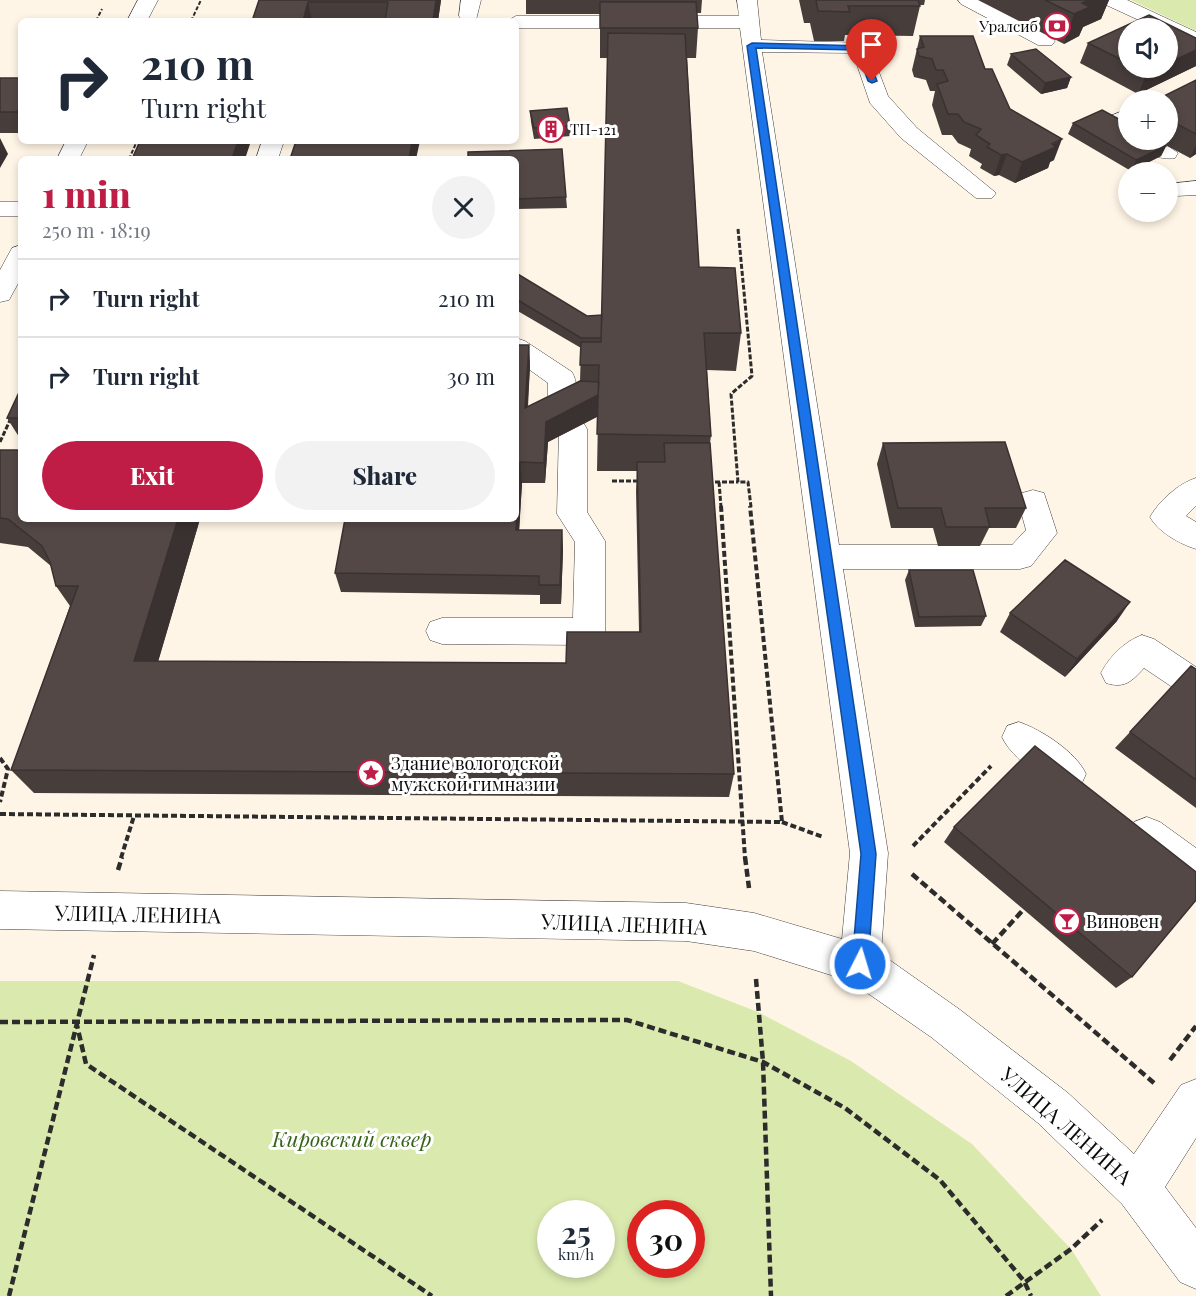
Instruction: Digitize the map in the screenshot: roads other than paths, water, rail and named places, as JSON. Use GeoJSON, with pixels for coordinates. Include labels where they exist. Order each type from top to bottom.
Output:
{"type":"FeatureCollection","features":[{"type":"Feature","properties":{"kind":"street"},"geometry":{"type":"LineString","coordinates":[[139,18],[148,0]]}},
{"type":"Feature","properties":{"kind":"street"},"geometry":{"type":"LineString","coordinates":[[747,0],[869,854],[860,964]]}},
{"type":"Feature","properties":{"kind":"street"},"geometry":{"type":"LineString","coordinates":[[968,0],[1045,41]]}},
{"type":"Feature","properties":{"kind":"street"},"geometry":{"type":"LineString","coordinates":[[1111,0],[1140,18]]}},
{"type":"Feature","properties":{"kind":"street"},"geometry":{"type":"LineString","coordinates":[[519,18],[749,22]]}},
{"type":"Feature","properties":{"kind":"street"},"geometry":{"type":"LineString","coordinates":[[1178,34],[1196,40]]}},
{"type":"Feature","properties":{"kind":"street"},"geometry":{"type":"LineString","coordinates":[[752,46],[861,47],[878,98],[909,133],[984,193]]}},
{"type":"Feature","properties":{"kind":"street"},"geometry":{"type":"LineString","coordinates":[[1161,150],[1167,153]]}},
{"type":"Feature","properties":{"kind":"street"},"geometry":{"type":"LineString","coordinates":[[0,209],[18,209]]}},
{"type":"Feature","properties":{"kind":"street"},"geometry":{"type":"LineString","coordinates":[[0,294],[18,261]]}},
{"type":"Feature","properties":{"kind":"street"},"geometry":{"type":"LineString","coordinates":[[442,631],[589,632],[590,541],[572,514],[573,482],[562,379],[519,349]]}},
{"type":"Feature","properties":{"kind":"street"},"geometry":{"type":"LineString","coordinates":[[1196,489],[1165,517],[1196,537]]}},
{"type":"Feature","properties":{"kind":"street"},"geometry":{"type":"LineString","coordinates":[[825,557],[1020,557],[1042,533],[1033,501]]}},
{"type":"Feature","properties":{"kind":"street"},"geometry":{"type":"LineString","coordinates":[[1118,673],[1142,649],[1196,686]]}},
{"type":"Feature","properties":{"kind":"street"},"geometry":{"type":"LineString","coordinates":[[1019,737],[1093,794]]}},
{"type":"Feature","properties":{"kind":"street"},"geometry":{"type":"LineString","coordinates":[[1121,815],[1196,871]]}},
{"type":"Feature","properties":{"kind":"street","name":"УЛИЦА ЛЕНИНА"},"geometry":{"type":"LineString","coordinates":[[0,910],[686,922],[754,932],[860,964],[945,1023],[1053,1108],[1138,1188],[1196,1266]]}},
{"type":"Feature","properties":{"kind":"street"},"geometry":{"type":"LineString","coordinates":[[1138,1188],[1192,1105]]}},
{"type":"Feature","properties":{"kind":"place","name":"Уралсиб"},"geometry":{"type":"Point","coordinates":[1057,26]}},
{"type":"Feature","properties":{"kind":"place","name":"ТП-121"},"geometry":{"type":"Point","coordinates":[551,129]}},
{"type":"Feature","properties":{"kind":"place","name":"Здание вологодской мужской гимназии"},"geometry":{"type":"Point","coordinates":[371,773]}},
{"type":"Feature","properties":{"kind":"place","name":"Виновен"},"geometry":{"type":"Point","coordinates":[1067,921]}},
{"type":"Feature","properties":{"kind":"park label","name":"Кировский сквер"},"geometry":{"type":"Point","coordinates":[352,1138]}}]}
